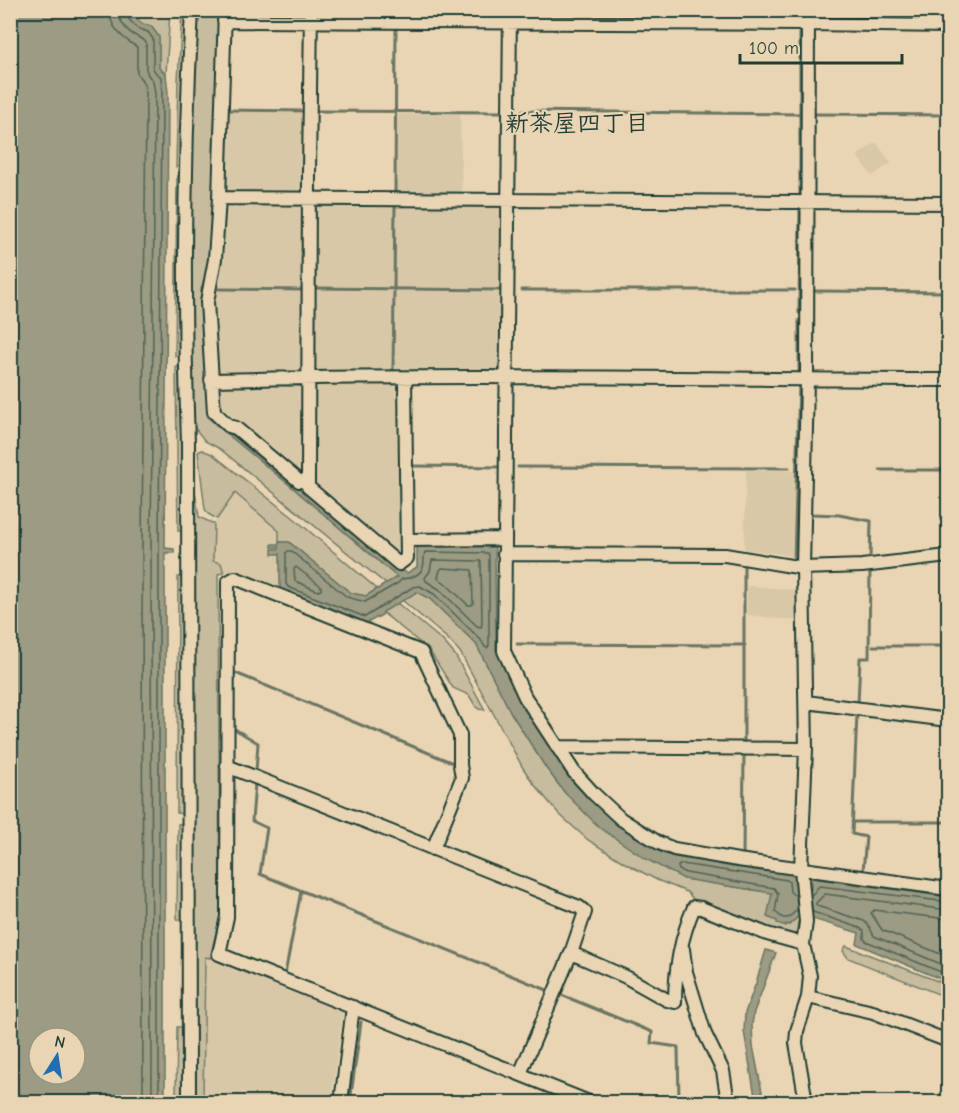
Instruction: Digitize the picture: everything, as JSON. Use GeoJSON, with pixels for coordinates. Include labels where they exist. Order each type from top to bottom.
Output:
{"type":"FeatureCollection","features":[{"type":"Feature","properties":{"kind":"street"},"geometry":{"type":"LineString","coordinates":[[189,1102],[188,455],[184,342],[188,84],[192,10]]}},
{"type":"Feature","properties":{"kind":"street"},"geometry":{"type":"LineString","coordinates":[[806,1102],[796,1043],[797,1031],[808,997],[810,976],[802,944],[807,922],[801,869],[806,749],[803,568],[809,202],[808,10]]}},
{"type":"Feature","properties":{"kind":"street"},"geometry":{"type":"LineString","coordinates":[[308,482],[299,481],[214,412],[207,302],[215,259],[219,198],[224,16],[510,17],[948,26]]}},
{"type":"Feature","properties":{"kind":"street"},"geometry":{"type":"LineString","coordinates":[[311,16],[308,487],[399,564],[407,558],[405,378]]}},
{"type":"Feature","properties":{"kind":"street"},"geometry":{"type":"LineString","coordinates":[[510,17],[504,651],[525,697],[574,772],[594,794],[621,819],[658,843],[674,849],[738,860],[948,889]]}},
{"type":"Feature","properties":{"kind":"street"},"geometry":{"type":"LineString","coordinates":[[219,198],[948,203]]}},
{"type":"Feature","properties":{"kind":"street"},"geometry":{"type":"LineString","coordinates":[[212,380],[506,377],[948,380]]}},
{"type":"Feature","properties":{"kind":"street"},"geometry":{"type":"LineString","coordinates":[[407,540],[504,539]]}},
{"type":"Feature","properties":{"kind":"street"},"geometry":{"type":"LineString","coordinates":[[504,554],[725,555],[803,568],[862,566],[948,556]]}},
{"type":"Feature","properties":{"kind":"street"},"geometry":{"type":"LineString","coordinates":[[433,849],[462,778],[460,735],[421,652],[235,578],[228,582],[227,917],[219,954],[589,1102]]}},
{"type":"Feature","properties":{"kind":"street"},"geometry":{"type":"LineString","coordinates":[[806,702],[948,720]]}},
{"type":"Feature","properties":{"kind":"street"},"geometry":{"type":"LineString","coordinates":[[557,747],[806,749]]}},
{"type":"Feature","properties":{"kind":"street"},"geometry":{"type":"LineString","coordinates":[[227,766],[579,907],[585,912],[571,953],[520,1074]]}},
{"type":"Feature","properties":{"kind":"street"},"geometry":{"type":"LineString","coordinates":[[571,953],[675,1002],[677,961],[694,907],[767,934],[802,944]]}},
{"type":"Feature","properties":{"kind":"street"},"geometry":{"type":"LineString","coordinates":[[682,945],[686,972],[705,1034],[723,1071],[728,1102]]}},
{"type":"Feature","properties":{"kind":"street"},"geometry":{"type":"LineString","coordinates":[[808,997],[873,1012],[948,1041]]}},
{"type":"Feature","properties":{"kind":"street"},"geometry":{"type":"LineString","coordinates":[[341,1102],[353,1007]]}},
{"type":"Feature","properties":{"kind":"shaded area"},"geometry":{"type":"Polygon","coordinates":[[[131,11],[170,11],[166,74],[159,68],[159,37],[151,26],[142,24],[131,11]]]}},
{"type":"Feature","properties":{"kind":"shaded area"},"geometry":{"type":"Polygon","coordinates":[[[182,11],[187,11],[183,167],[176,167],[178,81],[182,11]]]}},
{"type":"Feature","properties":{"kind":"shaded area"},"geometry":{"type":"Polygon","coordinates":[[[196,11],[220,11],[212,255],[201,289],[208,418],[397,577],[386,584],[220,449],[205,441],[191,423],[189,342],[196,11]]]}},
{"type":"Feature","properties":{"kind":"shaded area"},"geometry":{"type":"Polygon","coordinates":[[[225,111],[303,113],[302,195],[223,193],[225,111]]]}},
{"type":"Feature","properties":{"kind":"shaded area"},"geometry":{"type":"Polygon","coordinates":[[[396,114],[460,114],[462,196],[396,195],[396,114]]]}},
{"type":"Feature","properties":{"kind":"shaded area"},"geometry":{"type":"Polygon","coordinates":[[[876,142],[891,163],[872,176],[857,156],[876,142]]]}},
{"type":"Feature","properties":{"kind":"shaded area"},"geometry":{"type":"Polygon","coordinates":[[[177,176],[183,176],[181,356],[175,356],[177,176]]]}},
{"type":"Feature","properties":{"kind":"shaded area"},"geometry":{"type":"Polygon","coordinates":[[[222,204],[303,206],[302,372],[215,373],[212,290],[216,288],[221,259],[222,204]]]}},
{"type":"Feature","properties":{"kind":"shaded area"},"geometry":{"type":"Polygon","coordinates":[[[315,205],[505,206],[502,371],[313,372],[315,205]]]}},
{"type":"Feature","properties":{"kind":"shaded area"},"geometry":{"type":"Polygon","coordinates":[[[176,367],[182,367],[184,531],[178,531],[176,367]]]}},
{"type":"Feature","properties":{"kind":"shaded area"},"geometry":{"type":"Polygon","coordinates":[[[313,382],[402,382],[401,557],[399,558],[312,486],[313,382]]]}},
{"type":"Feature","properties":{"kind":"shaded area"},"geometry":{"type":"Polygon","coordinates":[[[301,383],[300,476],[216,410],[215,385],[301,383]]]}},
{"type":"Feature","properties":{"kind":"shaded area"},"geometry":{"type":"Polygon","coordinates":[[[202,450],[212,454],[295,519],[377,589],[366,596],[351,593],[289,542],[279,542],[279,531],[235,493],[217,519],[208,514],[205,509],[198,452],[202,450]]]}},
{"type":"Feature","properties":{"kind":"shaded area"},"geometry":{"type":"Polygon","coordinates":[[[191,466],[199,517],[214,524],[213,561],[221,563],[224,573],[218,574],[220,916],[210,958],[205,957],[203,1102],[193,1102],[191,466]]]}},
{"type":"Feature","properties":{"kind":"shaded area"},"geometry":{"type":"Polygon","coordinates":[[[746,470],[795,471],[792,556],[744,549],[746,470]]]}},
{"type":"Feature","properties":{"kind":"shaded area"},"geometry":{"type":"Polygon","coordinates":[[[234,493],[280,531],[280,544],[272,545],[272,547],[280,547],[280,549],[272,549],[280,554],[280,590],[233,570],[224,573],[221,563],[213,562],[214,524],[234,493]]]}},
{"type":"Feature","properties":{"kind":"shaded area"},"geometry":{"type":"Polygon","coordinates":[[[178,577],[184,577],[182,814],[177,813],[178,577]]]}},
{"type":"Feature","properties":{"kind":"shaded area"},"geometry":{"type":"Polygon","coordinates":[[[747,586],[799,590],[799,621],[747,615],[747,586]]]}},
{"type":"Feature","properties":{"kind":"shaded area"},"geometry":{"type":"Polygon","coordinates":[[[417,592],[430,599],[476,644],[511,713],[565,793],[684,879],[772,893],[777,921],[789,925],[800,915],[796,937],[695,901],[687,892],[657,880],[588,840],[559,814],[523,768],[460,652],[402,600],[417,592]]]}},
{"type":"Feature","properties":{"kind":"shaded area"},"geometry":{"type":"Polygon","coordinates":[[[397,603],[443,641],[455,655],[485,710],[476,707],[469,695],[453,688],[429,650],[382,612],[397,603]]]}},
{"type":"Feature","properties":{"kind":"shaded area"},"geometry":{"type":"Polygon","coordinates":[[[184,823],[184,923],[177,919],[178,824],[184,823]]]}},
{"type":"Feature","properties":{"kind":"shaded area"},"geometry":{"type":"Polygon","coordinates":[[[846,946],[948,985],[948,998],[848,958],[843,951],[846,946]]]}},
{"type":"Feature","properties":{"kind":"shaded area"},"geometry":{"type":"Polygon","coordinates":[[[205,956],[277,983],[277,986],[343,1012],[331,1102],[203,1102],[205,956]]]}},
{"type":"Feature","properties":{"kind":"shaded area"},"geometry":{"type":"Polygon","coordinates":[[[177,1027],[184,1027],[184,1102],[176,1102],[177,1027]]]}},
{"type":"Feature","properties":{"kind":"water"},"geometry":{"type":"Polygon","coordinates":[[[10,11],[131,11],[142,24],[151,26],[159,37],[159,68],[166,74],[168,93],[165,548],[174,549],[174,553],[165,553],[165,1102],[11,1102],[10,11]]]}},
{"type":"Feature","properties":{"kind":"water"},"geometry":{"type":"Polygon","coordinates":[[[217,422],[294,486],[302,487],[399,570],[407,573],[417,567],[417,548],[420,545],[495,547],[496,650],[521,703],[568,776],[612,820],[662,853],[795,875],[796,890],[811,889],[811,878],[948,897],[948,982],[857,944],[859,933],[800,915],[789,925],[777,923],[767,917],[772,893],[684,879],[646,859],[600,828],[565,793],[546,768],[511,713],[476,644],[430,599],[417,592],[365,624],[280,590],[280,554],[272,554],[272,549],[279,549],[279,547],[272,547],[272,544],[279,544],[279,542],[289,542],[351,593],[366,596],[397,577],[215,424],[217,422]]]}},
{"type":"Feature","properties":{"kind":"water"},"geometry":{"type":"Polygon","coordinates":[[[766,950],[776,953],[754,1012],[752,1025],[753,1046],[764,1102],[756,1102],[744,1031],[745,1013],[766,950]]]}},
{"type":"Feature","properties":{"kind":"waterway"},"geometry":{"type":"LineString","coordinates":[[800,10],[800,21]]}},
{"type":"Feature","properties":{"kind":"waterway"},"geometry":{"type":"LineString","coordinates":[[395,194],[396,28]]}},
{"type":"Feature","properties":{"kind":"waterway"},"geometry":{"type":"LineString","coordinates":[[800,30],[800,196]]}},
{"type":"Feature","properties":{"kind":"waterway"},"geometry":{"type":"LineString","coordinates":[[225,110],[304,111]]}},
{"type":"Feature","properties":{"kind":"waterway"},"geometry":{"type":"LineString","coordinates":[[315,111],[503,112]]}},
{"type":"Feature","properties":{"kind":"waterway"},"geometry":{"type":"LineString","coordinates":[[521,111],[800,114]]}},
{"type":"Feature","properties":{"kind":"waterway"},"geometry":{"type":"LineString","coordinates":[[815,114],[948,115]]}},
{"type":"Feature","properties":{"kind":"waterway"},"geometry":{"type":"LineString","coordinates":[[393,371],[395,206]]}},
{"type":"Feature","properties":{"kind":"waterway"},"geometry":{"type":"LineString","coordinates":[[799,313],[800,208]]}},
{"type":"Feature","properties":{"kind":"waterway"},"geometry":{"type":"LineString","coordinates":[[314,288],[503,290]]}},
{"type":"Feature","properties":{"kind":"waterway"},"geometry":{"type":"LineString","coordinates":[[219,289],[304,290]]}},
{"type":"Feature","properties":{"kind":"waterway"},"geometry":{"type":"LineString","coordinates":[[522,290],[795,290]]}},
{"type":"Feature","properties":{"kind":"waterway"},"geometry":{"type":"LineString","coordinates":[[815,291],[948,292]]}},
{"type":"Feature","properties":{"kind":"waterway"},"geometry":{"type":"LineString","coordinates":[[799,320],[799,374]]}},
{"type":"Feature","properties":{"kind":"waterway"},"geometry":{"type":"LineString","coordinates":[[765,556],[794,560],[799,384]]}},
{"type":"Feature","properties":{"kind":"waterway"},"geometry":{"type":"LineString","coordinates":[[414,466],[500,467]]}},
{"type":"Feature","properties":{"kind":"waterway"},"geometry":{"type":"LineString","coordinates":[[518,467],[789,468]]}},
{"type":"Feature","properties":{"kind":"waterway"},"geometry":{"type":"LineString","coordinates":[[880,470],[948,470]]}},
{"type":"Feature","properties":{"kind":"waterway"},"geometry":{"type":"LineString","coordinates":[[811,514],[839,515],[871,521],[870,560]]}},
{"type":"Feature","properties":{"kind":"waterway"},"geometry":{"type":"LineString","coordinates":[[744,565],[744,744]]}},
{"type":"Feature","properties":{"kind":"waterway"},"geometry":{"type":"LineString","coordinates":[[858,704],[860,658],[869,658],[870,570]]}},
{"type":"Feature","properties":{"kind":"waterway"},"geometry":{"type":"LineString","coordinates":[[517,644],[745,645]]}},
{"type":"Feature","properties":{"kind":"waterway"},"geometry":{"type":"LineString","coordinates":[[873,646],[948,646]]}},
{"type":"Feature","properties":{"kind":"waterway"},"geometry":{"type":"LineString","coordinates":[[233,672],[453,763]]}},
{"type":"Feature","properties":{"kind":"waterway"},"geometry":{"type":"LineString","coordinates":[[857,713],[852,834],[866,837],[863,872]]}},
{"type":"Feature","properties":{"kind":"waterway"},"geometry":{"type":"LineString","coordinates":[[233,728],[258,743],[256,771]]}},
{"type":"Feature","properties":{"kind":"waterway"},"geometry":{"type":"LineString","coordinates":[[743,857],[744,754]]}},
{"type":"Feature","properties":{"kind":"waterway"},"geometry":{"type":"LineString","coordinates":[[255,783],[252,821],[267,828],[260,874],[547,990]]}},
{"type":"Feature","properties":{"kind":"waterway"},"geometry":{"type":"LineString","coordinates":[[852,822],[948,822]]}},
{"type":"Feature","properties":{"kind":"waterway"},"geometry":{"type":"LineString","coordinates":[[285,974],[301,891]]}},
{"type":"Feature","properties":{"kind":"waterway"},"geometry":{"type":"LineString","coordinates":[[559,994],[652,1032],[651,1043],[678,1047],[679,1102]]}},
{"type":"Feature","properties":{"kind":"waterway"},"geometry":{"type":"LineString","coordinates":[[350,1102],[361,1022]]}},
{"type":"Feature","properties":{"kind":"district","name":"新茶屋四丁目"},"geometry":{"type":"Point","coordinates":[577,123]}}]}
